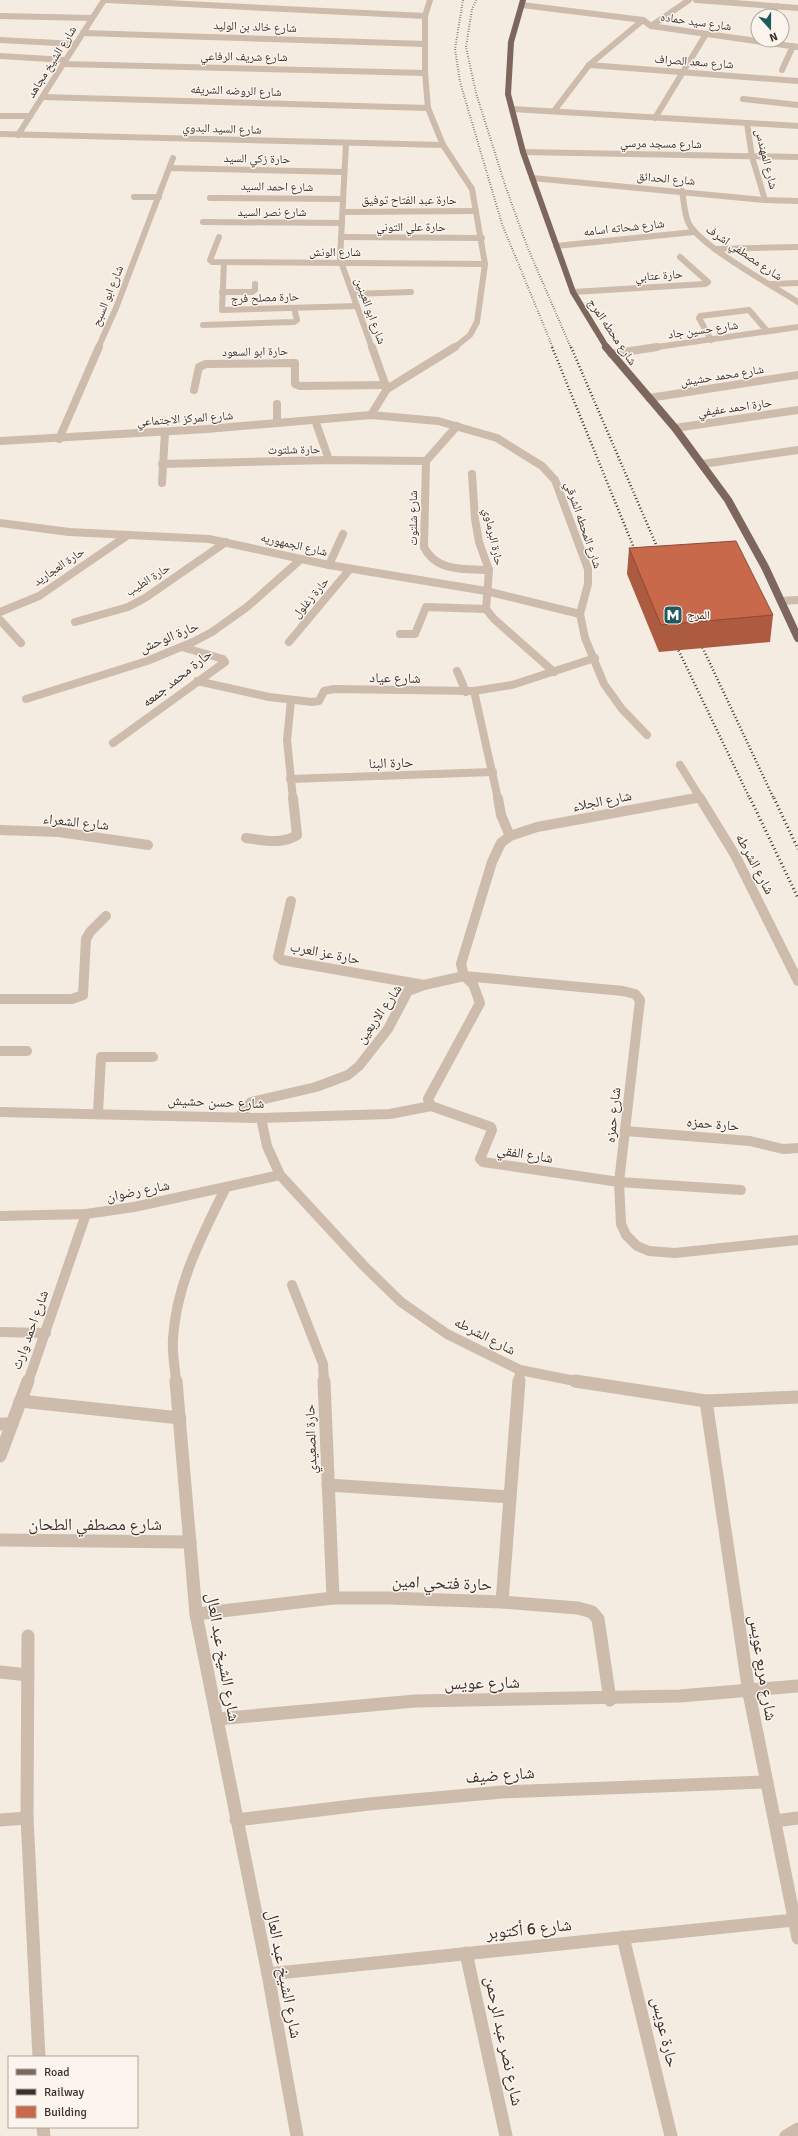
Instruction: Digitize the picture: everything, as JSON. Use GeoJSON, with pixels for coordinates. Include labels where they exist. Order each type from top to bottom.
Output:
{"type":"FeatureCollection","features":[{"type":"Feature","properties":{"kind":"main road","name":"شارع محطه المرج"},"geometry":{"type":"LineString","coordinates":[[522,3],[511,42],[508,94],[523,152],[573,292],[588,319],[612,354],[675,428],[703,464],[728,500],[781,601],[798,638]]}},
{"type":"Feature","properties":{"kind":"street"},"geometry":{"type":"LineString","coordinates":[[105,0],[425,16]]}},
{"type":"Feature","properties":{"kind":"street","name":"شارع الشيخ مجاهد"},"geometry":{"type":"LineString","coordinates":[[18,135],[105,0]]}},
{"type":"Feature","properties":{"kind":"street"},"geometry":{"type":"LineString","coordinates":[[371,415],[386,387],[456,347],[470,335],[477,322],[485,264],[482,238],[472,189],[443,145],[428,108],[425,73],[425,16],[430,0]]}},
{"type":"Feature","properties":{"kind":"street"},"geometry":{"type":"LineString","coordinates":[[651,26],[689,0]]}},
{"type":"Feature","properties":{"kind":"street"},"geometry":{"type":"LineString","coordinates":[[696,0],[798,8]]}},
{"type":"Feature","properties":{"kind":"street","name":"شارع سيد حماده"},"geometry":{"type":"LineString","coordinates":[[522,3],[643,20],[651,26],[706,34],[750,38]]}},
{"type":"Feature","properties":{"kind":"street"},"geometry":{"type":"LineString","coordinates":[[0,16],[92,18]]}},
{"type":"Feature","properties":{"kind":"street"},"geometry":{"type":"LineString","coordinates":[[554,111],[589,65],[643,20]]}},
{"type":"Feature","properties":{"kind":"street","name":"شارع خالد بن الوليد"},"geometry":{"type":"LineString","coordinates":[[83,32],[425,44]]}},
{"type":"Feature","properties":{"kind":"street"},"geometry":{"type":"LineString","coordinates":[[655,118],[706,34]]}},
{"type":"Feature","properties":{"kind":"street"},"geometry":{"type":"LineString","coordinates":[[0,40],[76,44]]}},
{"type":"Feature","properties":{"kind":"street"},"geometry":{"type":"LineString","coordinates":[[782,70],[796,46]]}},
{"type":"Feature","properties":{"kind":"street","name":"شارع شريف الرفاعي"},"geometry":{"type":"LineString","coordinates":[[0,56],[65,62],[425,73]]}},
{"type":"Feature","properties":{"kind":"street","name":"شارع سعد الصراف"},"geometry":{"type":"LineString","coordinates":[[589,65],[798,80]]}},
{"type":"Feature","properties":{"kind":"street","name":"شارع الروضه الشريفه"},"geometry":{"type":"LineString","coordinates":[[43,97],[428,108]]}},
{"type":"Feature","properties":{"kind":"street"},"geometry":{"type":"LineString","coordinates":[[743,99],[798,105]]}},
{"type":"Feature","properties":{"kind":"street"},"geometry":{"type":"LineString","coordinates":[[512,109],[798,126]]}},
{"type":"Feature","properties":{"kind":"street"},"geometry":{"type":"LineString","coordinates":[[0,116],[30,116]]}},
{"type":"Feature","properties":{"kind":"street","name":"شارع المهندس"},"geometry":{"type":"LineString","coordinates":[[747,123],[752,157],[765,200]]}},
{"type":"Feature","properties":{"kind":"street","name":"شارع السيد البدوي"},"geometry":{"type":"LineString","coordinates":[[0,134],[443,145]]}},
{"type":"Feature","properties":{"kind":"street","name":"شارع ابو العينين"},"geometry":{"type":"LineString","coordinates":[[346,143],[341,263],[386,387]]}},
{"type":"Feature","properties":{"kind":"street","name":"شارع مسجد مرسي"},"geometry":{"type":"LineString","coordinates":[[523,152],[798,157]]}},
{"type":"Feature","properties":{"kind":"street","name":"شارع ابو السبح"},"geometry":{"type":"LineString","coordinates":[[59,439],[116,308],[173,158]]}},
{"type":"Feature","properties":{"kind":"street","name":"حارة زكي السيد"},"geometry":{"type":"LineString","coordinates":[[170,168],[344,172]]}},
{"type":"Feature","properties":{"kind":"street","name":"شارع الحدائق"},"geometry":{"type":"LineString","coordinates":[[532,178],[765,200],[798,201]]}},
{"type":"Feature","properties":{"kind":"street","name":"شارع مصطفي اشرف"},"geometry":{"type":"LineString","coordinates":[[682,191],[689,225],[694,232],[715,249],[798,302]]}},
{"type":"Feature","properties":{"kind":"street"},"geometry":{"type":"LineString","coordinates":[[134,196],[159,197]]}},
{"type":"Feature","properties":{"kind":"street","name":"شارع احمد السيد"},"geometry":{"type":"LineString","coordinates":[[210,198],[343,199]]}},
{"type":"Feature","properties":{"kind":"street","name":"حارة عبد الفتاح توفيق"},"geometry":{"type":"LineString","coordinates":[[343,212],[476,211]]}},
{"type":"Feature","properties":{"kind":"street","name":"شارع نصر السيد"},"geometry":{"type":"LineString","coordinates":[[203,222],[342,223]]}},
{"type":"Feature","properties":{"kind":"street","name":"شارع شحاته اسامه"},"geometry":{"type":"LineString","coordinates":[[556,246],[694,232]]}},
{"type":"Feature","properties":{"kind":"street","name":"شارع الونش"},"geometry":{"type":"LineString","coordinates":[[219,237],[210,261],[485,264]]}},
{"type":"Feature","properties":{"kind":"street","name":"حارة علي التوني"},"geometry":{"type":"LineString","coordinates":[[341,237],[482,238]]}},
{"type":"Feature","properties":{"kind":"street"},"geometry":{"type":"LineString","coordinates":[[715,249],[798,247]]}},
{"type":"Feature","properties":{"kind":"street","name":"حارة عتابي"},"geometry":{"type":"LineString","coordinates":[[573,292],[705,284],[708,282],[680,257]]}},
{"type":"Feature","properties":{"kind":"street","name":"حارة مصلح فرج"},"geometry":{"type":"LineString","coordinates":[[224,262],[221,309],[224,311],[357,306]]}},
{"type":"Feature","properties":{"kind":"street"},"geometry":{"type":"LineString","coordinates":[[222,292],[252,292],[255,290],[255,284]]}},
{"type":"Feature","properties":{"kind":"street"},"geometry":{"type":"LineString","coordinates":[[772,284],[798,284]]}},
{"type":"Feature","properties":{"kind":"street"},"geometry":{"type":"LineString","coordinates":[[353,294],[411,292]]}},
{"type":"Feature","properties":{"kind":"street"},"geometry":{"type":"LineString","coordinates":[[203,325],[294,322],[297,320],[294,308]]}},
{"type":"Feature","properties":{"kind":"street"},"geometry":{"type":"LineString","coordinates":[[711,340],[699,318],[700,316],[749,310],[767,332]]}},
{"type":"Feature","properties":{"kind":"street","name":"شارع حسين جاد"},"geometry":{"type":"LineString","coordinates":[[612,354],[798,327]]}},
{"type":"Feature","properties":{"kind":"street","name":"حارة ابو السعود"},"geometry":{"type":"LineString","coordinates":[[194,390],[199,367],[206,364],[295,363],[295,384],[300,386],[386,387]]}},
{"type":"Feature","properties":{"kind":"street","name":"شارع محمد حشيش"},"geometry":{"type":"LineString","coordinates":[[649,398],[798,375]]}},
{"type":"Feature","properties":{"kind":"street"},"geometry":{"type":"LineString","coordinates":[[277,404],[277,423]]}},
{"type":"Feature","properties":{"kind":"street","name":"حارة احمد عفيفي"},"geometry":{"type":"LineString","coordinates":[[675,428],[798,410]]}},
{"type":"Feature","properties":{"kind":"street","name":"شارع المركز الاجتماعي"},"geometry":{"type":"LineString","coordinates":[[0,441],[59,439],[165,432],[371,415]]}},
{"type":"Feature","properties":{"kind":"street","name":"شارع المحطه الشرقي"},"geometry":{"type":"LineString","coordinates":[[371,415],[438,421],[497,438],[542,466],[555,480],[588,569],[588,584],[580,614],[585,638],[595,658],[604,684],[622,709],[647,735]]}},
{"type":"Feature","properties":{"kind":"street"},"geometry":{"type":"LineString","coordinates":[[315,420],[329,460]]}},
{"type":"Feature","properties":{"kind":"street"},"geometry":{"type":"LineString","coordinates":[[426,461],[457,426]]}},
{"type":"Feature","properties":{"kind":"street"},"geometry":{"type":"LineString","coordinates":[[162,483],[165,432]]}},
{"type":"Feature","properties":{"kind":"street"},"geometry":{"type":"LineString","coordinates":[[703,464],[798,450]]}},
{"type":"Feature","properties":{"kind":"street","name":"حارة شلتوت"},"geometry":{"type":"LineString","coordinates":[[162,464],[329,460],[426,461]]}},
{"type":"Feature","properties":{"kind":"street","name":"شارع شلتوت"},"geometry":{"type":"LineString","coordinates":[[426,461],[424,546],[426,553],[432,560],[449,566],[489,570]]}},
{"type":"Feature","properties":{"kind":"street","name":"حارة البرماوي"},"geometry":{"type":"LineString","coordinates":[[472,474],[475,519],[479,542],[489,570],[486,591],[486,609]]}},
{"type":"Feature","properties":{"kind":"street","name":"شارع الجمهوريه"},"geometry":{"type":"LineString","coordinates":[[0,523],[69,532],[189,537],[226,542],[300,560],[350,570],[486,591],[580,614]]}},
{"type":"Feature","properties":{"kind":"street"},"geometry":{"type":"LineString","coordinates":[[329,566],[343,534]]}},
{"type":"Feature","properties":{"kind":"street","name":"حارة العجاريد"},"geometry":{"type":"LineString","coordinates":[[0,612],[39,596],[128,535]]}},
{"type":"Feature","properties":{"kind":"street","name":"حارة الطيب"},"geometry":{"type":"LineString","coordinates":[[75,622],[128,607],[145,598],[226,542]]}},
{"type":"Feature","properties":{"kind":"street","name":"حارة الوحش"},"geometry":{"type":"LineString","coordinates":[[26,699],[37,693],[81,682],[149,661],[221,628],[243,612],[300,560]]}},
{"type":"Feature","properties":{"kind":"street","name":"حارة زغلول"},"geometry":{"type":"LineString","coordinates":[[289,642],[350,570]]}},
{"type":"Feature","properties":{"kind":"street"},"geometry":{"type":"LineString","coordinates":[[781,601],[798,600]]}},
{"type":"Feature","properties":{"kind":"street"},"geometry":{"type":"LineString","coordinates":[[400,634],[415,634],[426,607],[486,609],[494,620],[554,672]]}},
{"type":"Feature","properties":{"kind":"street"},"geometry":{"type":"LineString","coordinates":[[0,620],[21,643]]}},
{"type":"Feature","properties":{"kind":"street","name":"حارة محمد جمعه"},"geometry":{"type":"LineString","coordinates":[[113,743],[225,660],[182,647]]}},
{"type":"Feature","properties":{"kind":"street","name":"شارع عياد"},"geometry":{"type":"LineString","coordinates":[[197,681],[269,697],[312,702],[319,701],[324,691],[334,689],[470,692],[512,685],[595,658]]}},
{"type":"Feature","properties":{"kind":"street"},"geometry":{"type":"LineString","coordinates":[[431,1106],[428,1099],[480,1003],[473,984],[464,976],[461,964],[492,862],[501,843],[510,836],[501,815],[493,772],[470,692],[457,671]]}},
{"type":"Feature","properties":{"kind":"street"},"geometry":{"type":"LineString","coordinates":[[246,838],[284,841],[292,840],[297,836],[287,740],[291,700]]}},
{"type":"Feature","properties":{"kind":"street","name":"شارع الشرطه"},"geometry":{"type":"LineString","coordinates":[[680,765],[735,855],[798,981]]}},
{"type":"Feature","properties":{"kind":"street","name":"حارة البنا"},"geometry":{"type":"LineString","coordinates":[[290,779],[493,772]]}},
{"type":"Feature","properties":{"kind":"street","name":"شارع الجلاء"},"geometry":{"type":"LineString","coordinates":[[510,836],[537,827],[700,797]]}},
{"type":"Feature","properties":{"kind":"street","name":"شارع الشعراء"},"geometry":{"type":"LineString","coordinates":[[0,830],[59,832],[148,844]]}},
{"type":"Feature","properties":{"kind":"street","name":"حارة عز العرب"},"geometry":{"type":"LineString","coordinates":[[291,901],[278,957],[282,960],[424,985]]}},
{"type":"Feature","properties":{"kind":"street"},"geometry":{"type":"LineString","coordinates":[[0,999],[72,999],[83,995],[86,938],[106,916]]}},
{"type":"Feature","properties":{"kind":"street","name":"شارع الاربعين"},"geometry":{"type":"LineString","coordinates":[[239,1117],[251,1102],[267,1097],[316,1087],[348,1075],[359,1066],[388,1029],[408,991],[424,985],[464,976]]}},
{"type":"Feature","properties":{"kind":"street","name":"شارع حمزه"},"geometry":{"type":"LineString","coordinates":[[464,976],[623,991],[635,994],[640,1000],[619,1182],[622,1224],[626,1235],[637,1246],[649,1252],[675,1253],[798,1240]]}},
{"type":"Feature","properties":{"kind":"street"},"geometry":{"type":"LineString","coordinates":[[0,1051],[27,1051]]}},
{"type":"Feature","properties":{"kind":"street"},"geometry":{"type":"LineString","coordinates":[[98,1112],[101,1057],[152,1057]]}},
{"type":"Feature","properties":{"kind":"street","name":"شارع حسن حشيش"},"geometry":{"type":"LineString","coordinates":[[0,1112],[98,1112],[261,1118],[390,1114],[431,1106]]}},
{"type":"Feature","properties":{"kind":"street","name":"شارع الفقي"},"geometry":{"type":"LineString","coordinates":[[431,1106],[444,1112],[491,1127],[492,1130],[480,1159],[483,1162],[619,1182],[741,1190]]}},
{"type":"Feature","properties":{"kind":"street","name":"شارع الشرطه"},"geometry":{"type":"LineString","coordinates":[[261,1118],[267,1146],[280,1175],[364,1266],[401,1302],[447,1334],[520,1370],[602,1386],[706,1401],[798,1397]]}},
{"type":"Feature","properties":{"kind":"street","name":"حارة حمزه"},"geometry":{"type":"LineString","coordinates":[[625,1130],[750,1141],[783,1149],[798,1148]]}},
{"type":"Feature","properties":{"kind":"street","name":"شارع رضوان"},"geometry":{"type":"LineString","coordinates":[[0,1216],[86,1214],[134,1207],[280,1175]]}},
{"type":"Feature","properties":{"kind":"street","name":"شارع الشيخ عبد العال"},"geometry":{"type":"LineString","coordinates":[[226,1187],[186,1271],[178,1293],[174,1317],[173,1341],[196,1614],[268,1974],[297,2136]]}},
{"type":"Feature","properties":{"kind":"street","name":"شارع احمد وارث"},"geometry":{"type":"LineString","coordinates":[[0,1456],[6,1424],[20,1401],[46,1333],[86,1214]]}},
{"type":"Feature","properties":{"kind":"street","name":"حارة الصعيدي"},"geometry":{"type":"LineString","coordinates":[[292,1284],[323,1364],[333,1598]]}},
{"type":"Feature","properties":{"kind":"street"},"geometry":{"type":"LineString","coordinates":[[0,1332],[46,1333]]}},
{"type":"Feature","properties":{"kind":"street","name":"حارة فتحي امين"},"geometry":{"type":"LineString","coordinates":[[196,1614],[333,1598],[388,1598],[502,1602],[520,1370]]}},
{"type":"Feature","properties":{"kind":"street"},"geometry":{"type":"LineString","coordinates":[[20,1401],[180,1418]]}},
{"type":"Feature","properties":{"kind":"street","name":"شارع مربع عويس"},"geometry":{"type":"LineString","coordinates":[[706,1401],[749,1693],[798,1938]]}},
{"type":"Feature","properties":{"kind":"street"},"geometry":{"type":"LineString","coordinates":[[328,1485],[510,1497]]}},
{"type":"Feature","properties":{"kind":"street","name":"شارع مصطفي الطحان"},"geometry":{"type":"LineString","coordinates":[[0,1540],[190,1542]]}},
{"type":"Feature","properties":{"kind":"street"},"geometry":{"type":"LineString","coordinates":[[502,1602],[578,1608],[592,1612],[598,1619],[610,1700]]}},
{"type":"Feature","properties":{"kind":"street"},"geometry":{"type":"LineString","coordinates":[[28,1636],[27,1818],[39,2056]]}},
{"type":"Feature","properties":{"kind":"street"},"geometry":{"type":"LineString","coordinates":[[0,1672],[28,1675]]}},
{"type":"Feature","properties":{"kind":"street","name":"شارع عويس"},"geometry":{"type":"LineString","coordinates":[[217,1719],[363,1706],[480,1699],[610,1700],[749,1693],[798,1686]]}},
{"type":"Feature","properties":{"kind":"street","name":"شارع ضيف"},"geometry":{"type":"LineString","coordinates":[[236,1820],[369,1804],[502,1792],[767,1782]]}},
{"type":"Feature","properties":{"kind":"street"},"geometry":{"type":"LineString","coordinates":[[0,1820],[27,1818]]}},
{"type":"Feature","properties":{"kind":"street"},"geometry":{"type":"LineString","coordinates":[[775,1821],[798,1818]]}},
{"type":"Feature","properties":{"kind":"street","name":"شارع 6 أكتوبر"},"geometry":{"type":"LineString","coordinates":[[268,1974],[794,1920]]}},
{"type":"Feature","properties":{"kind":"street","name":"حارة عويس"},"geometry":{"type":"LineString","coordinates":[[623,1937],[671,2136]]}},
{"type":"Feature","properties":{"kind":"street","name":"شارع نصر عبد الرحمن"},"geometry":{"type":"LineString","coordinates":[[466,1953],[506,2136]]}},
{"type":"Feature","properties":{"kind":"street"},"geometry":{"type":"LineString","coordinates":[[786,2136],[798,2129]]}},
{"type":"Feature","properties":{"kind":"building"},"geometry":{"type":"Polygon","coordinates":[[[736,541],[773,615],[661,625],[629,548],[736,541]]]}},
{"type":"Feature","properties":{"kind":"railway"},"geometry":{"type":"LineString","coordinates":[[463,0],[455,49],[460,82],[502,224],[553,348]]}},
{"type":"Feature","properties":{"kind":"railway"},"geometry":{"type":"LineString","coordinates":[[476,0],[472,9],[466,47],[476,93],[506,188],[527,246],[571,348]]}},
{"type":"Feature","properties":{"kind":"railway"},"geometry":{"type":"LineString","coordinates":[[552,347],[638,558]]}},
{"type":"Feature","properties":{"kind":"railway"},"geometry":{"type":"LineString","coordinates":[[571,347],[661,556]]}},
{"type":"Feature","properties":{"kind":"railway"},"geometry":{"type":"LineString","coordinates":[[698,638],[774,799]]}},
{"type":"Feature","properties":{"kind":"railway"},"geometry":{"type":"LineString","coordinates":[[674,641],[750,799]]}},
{"type":"Feature","properties":{"kind":"railway"},"geometry":{"type":"LineString","coordinates":[[750,798],[798,898]]}},
{"type":"Feature","properties":{"kind":"railway"},"geometry":{"type":"LineString","coordinates":[[774,798],[798,849]]}},
{"type":"Feature","properties":{"kind":"place","name":"المرج"},"geometry":{"type":"Point","coordinates":[673,615]}}]}
